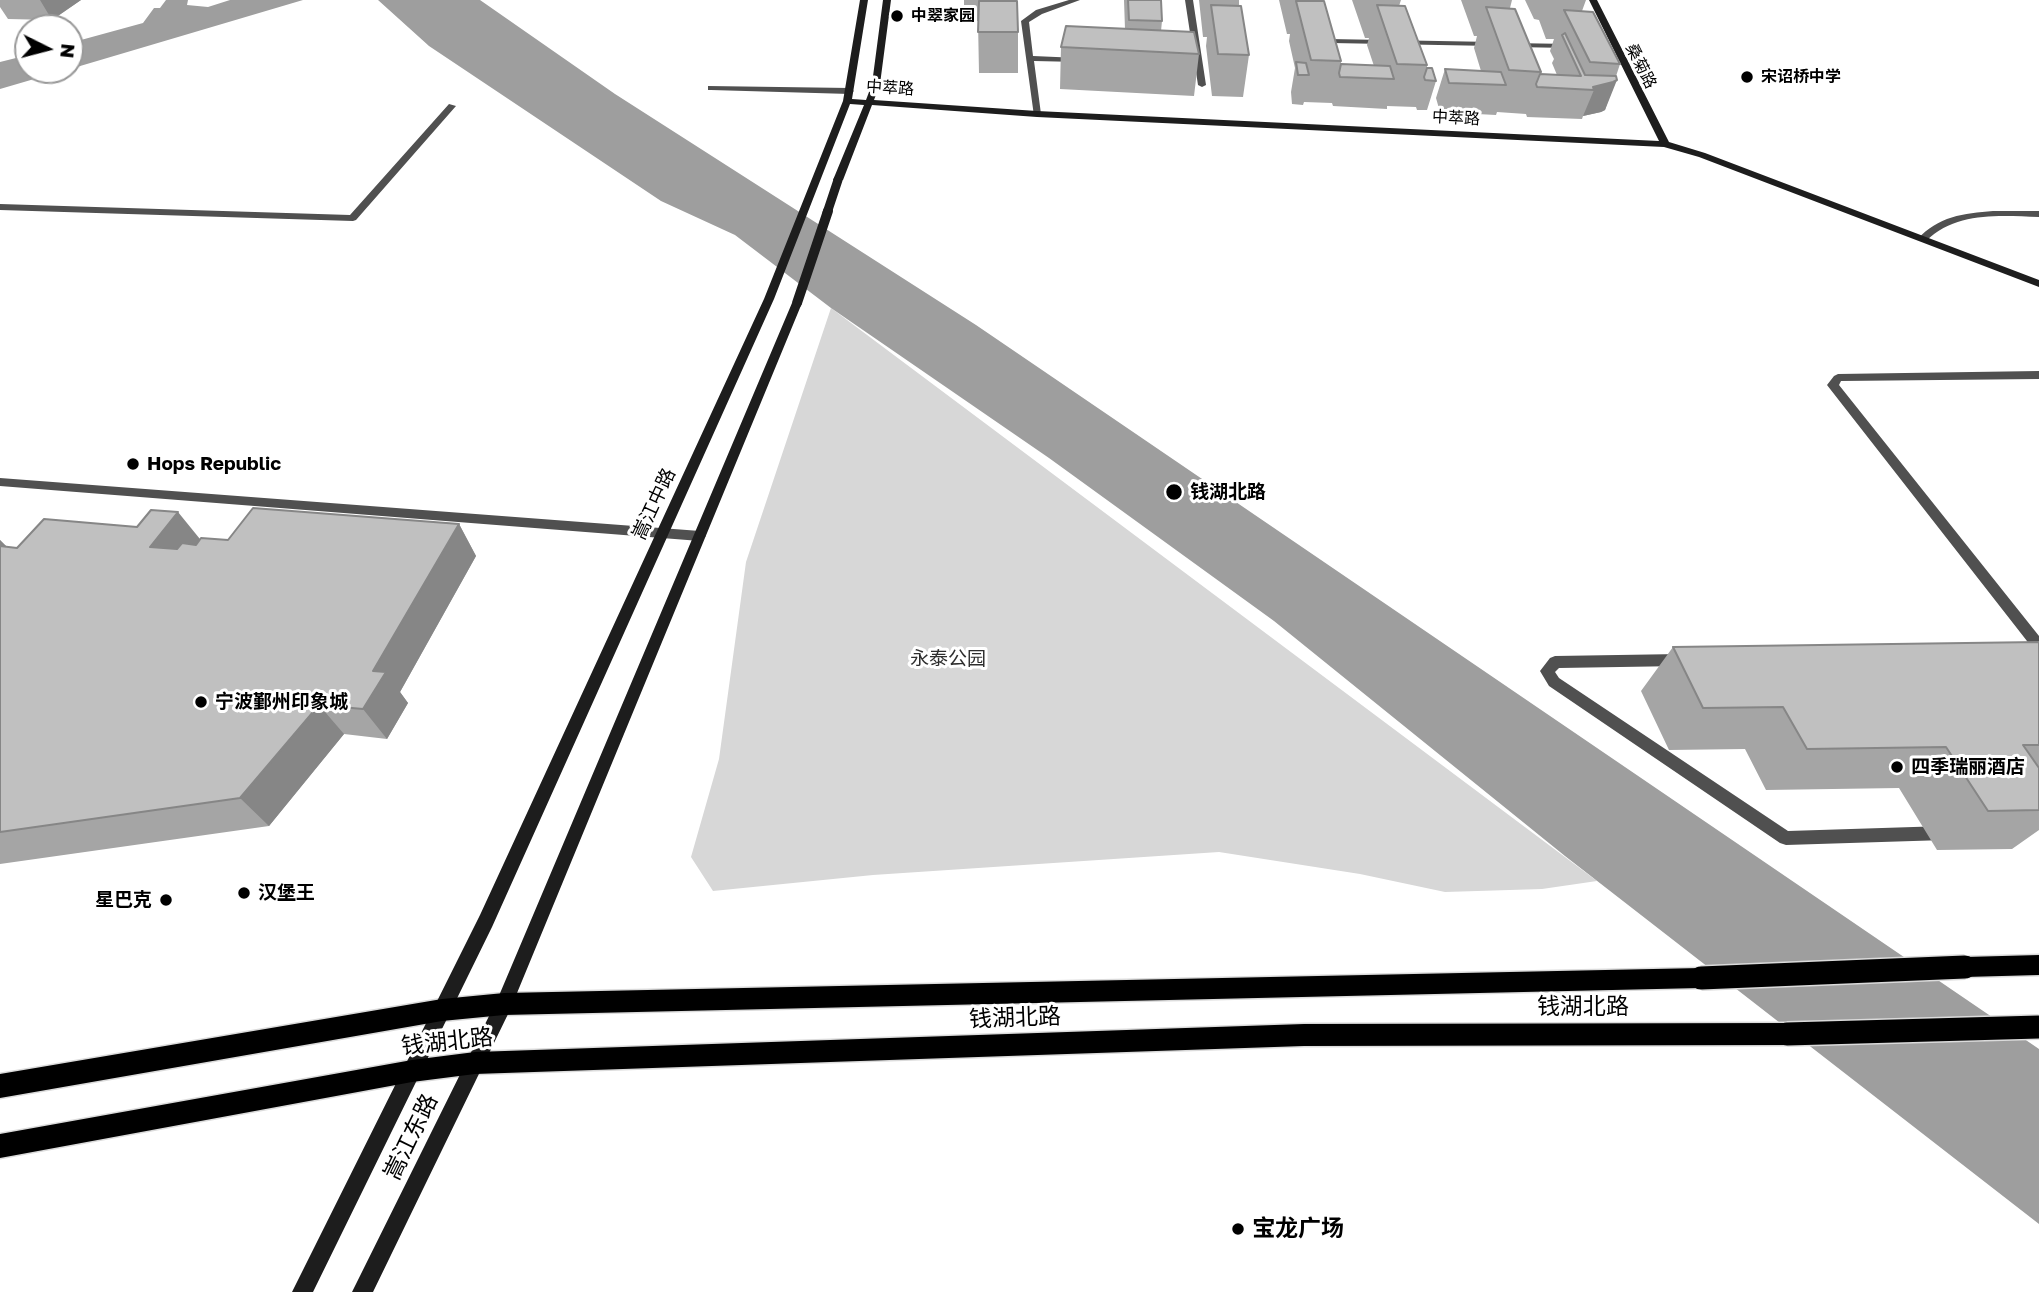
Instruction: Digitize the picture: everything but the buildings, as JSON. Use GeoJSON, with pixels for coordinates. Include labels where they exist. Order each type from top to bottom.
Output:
{"type":"FeatureCollection","features":[{"type":"Feature","properties":{"kind":"main road","name":"嵩江中路"},"geometry":{"type":"LineString","coordinates":[[442,1010],[486,921],[769,299],[848,96],[864,0]]}},
{"type":"Feature","properties":{"kind":"main road"},"geometry":{"type":"LineString","coordinates":[[504,1004],[797,303],[838,180],[876,83],[887,0]]}},
{"type":"Feature","properties":{"kind":"main road","name":"桑菊路"},"geometry":{"type":"LineString","coordinates":[[1593,0],[1665,144]]}},
{"type":"Feature","properties":{"kind":"main road","name":"中萃路"},"geometry":{"type":"LineString","coordinates":[[848,96],[869,101],[1037,114],[1665,144],[1702,155],[2039,284]]}},
{"type":"Feature","properties":{"kind":"main road","name":"钱湖北路"},"geometry":{"type":"LineString","coordinates":[[0,1086],[442,1010],[504,1004],[1701,978],[2039,965]]}},
{"type":"Feature","properties":{"kind":"main road","name":"嵩江东路"},"geometry":{"type":"LineString","coordinates":[[362,1292],[504,1004]]}},
{"type":"Feature","properties":{"kind":"main road","name":"嵩江东路"},"geometry":{"type":"LineString","coordinates":[[302,1292],[442,1010]]}},
{"type":"Feature","properties":{"kind":"main road","name":"钱湖北路"},"geometry":{"type":"LineString","coordinates":[[0,1146],[412,1071],[475,1063],[1304,1035],[1787,1034],[2039,1027]]}},
{"type":"Feature","properties":{"kind":"street"},"geometry":{"type":"LineString","coordinates":[[1037,114],[1025,21],[1039,12],[1076,0]]}},
{"type":"Feature","properties":{"kind":"street"},"geometry":{"type":"LineString","coordinates":[[1189,0],[1202,85]]}},
{"type":"Feature","properties":{"kind":"street"},"geometry":{"type":"LineString","coordinates":[[1517,34],[1522,45]]}},
{"type":"Feature","properties":{"kind":"street"},"geometry":{"type":"LineString","coordinates":[[1332,41],[1576,46]]}},
{"type":"Feature","properties":{"kind":"street"},"geometry":{"type":"LineString","coordinates":[[1603,47],[1616,47]]}},
{"type":"Feature","properties":{"kind":"street"},"geometry":{"type":"LineString","coordinates":[[1030,58],[1095,61]]}},
{"type":"Feature","properties":{"kind":"street"},"geometry":{"type":"LineString","coordinates":[[1186,66],[1199,67]]}},
{"type":"Feature","properties":{"kind":"street"},"geometry":{"type":"LineString","coordinates":[[711,88],[848,96]]}},
{"type":"Feature","properties":{"kind":"street"},"geometry":{"type":"LineString","coordinates":[[0,207],[352,218],[452,106]]}},
{"type":"Feature","properties":{"kind":"street"},"geometry":{"type":"LineString","coordinates":[[1923,239],[1931,228],[1976,213],[2039,214]]}},
{"type":"Feature","properties":{"kind":"street"},"geometry":{"type":"LineString","coordinates":[[2034,651],[1833,385],[1838,378],[2039,375]]}},
{"type":"Feature","properties":{"kind":"street"},"geometry":{"type":"LineString","coordinates":[[0,482],[700,536]]}},
{"type":"Feature","properties":{"kind":"street"},"geometry":{"type":"LineString","coordinates":[[1693,660],[1555,662],[1548,671],[1554,682],[1786,838],[1959,832]]}},
{"type":"Feature","properties":{"kind":"green space","name":"永泰公园"},"geometry":{"type":"Polygon","coordinates":[[[831,308],[1597,881],[1542,889],[1445,892],[1360,874],[1219,852],[873,875],[713,891],[691,857],[719,759],[746,562],[831,308]]]}},
{"type":"Feature","properties":{"kind":"shaded area"},"geometry":{"type":"Polygon","coordinates":[[[166,0],[188,0],[187,5],[208,7],[230,0],[303,0],[84,65],[84,39],[143,23],[154,8],[160,8],[166,0]]]}},
{"type":"Feature","properties":{"kind":"shaded area"},"geometry":{"type":"Polygon","coordinates":[[[378,0],[480,0],[615,94],[976,325],[2039,1049],[2039,1224],[1565,856],[1274,621],[1049,458],[831,308],[735,235],[661,201],[429,46],[378,0]]]}},
{"type":"Feature","properties":{"kind":"shaded area"},"geometry":{"type":"Polygon","coordinates":[[[14,58],[14,84],[17,84],[0,89],[0,62],[14,58]]]}},
{"type":"Feature","properties":{"kind":"place","name":"中翠家园"},"geometry":{"type":"Point","coordinates":[897,16]}},
{"type":"Feature","properties":{"kind":"place","name":"宋诏桥中学"},"geometry":{"type":"Point","coordinates":[1747,77]}},
{"type":"Feature","properties":{"kind":"place","name":"Hops Republic"},"geometry":{"type":"Point","coordinates":[133,464]}},
{"type":"Feature","properties":{"kind":"place","name":"钱湖北路"},"geometry":{"type":"Point","coordinates":[1174,492]}},
{"type":"Feature","properties":{"kind":"place","name":"宁波鄞州印象城"},"geometry":{"type":"Point","coordinates":[201,702]}},
{"type":"Feature","properties":{"kind":"place","name":"四季瑞丽酒店"},"geometry":{"type":"Point","coordinates":[1897,767]}},
{"type":"Feature","properties":{"kind":"place","name":"汉堡王"},"geometry":{"type":"Point","coordinates":[244,893]}},
{"type":"Feature","properties":{"kind":"place","name":"星巴克"},"geometry":{"type":"Point","coordinates":[166,900]}},
{"type":"Feature","properties":{"kind":"place","name":"宝龙广场"},"geometry":{"type":"Point","coordinates":[1238,1229]}}]}
